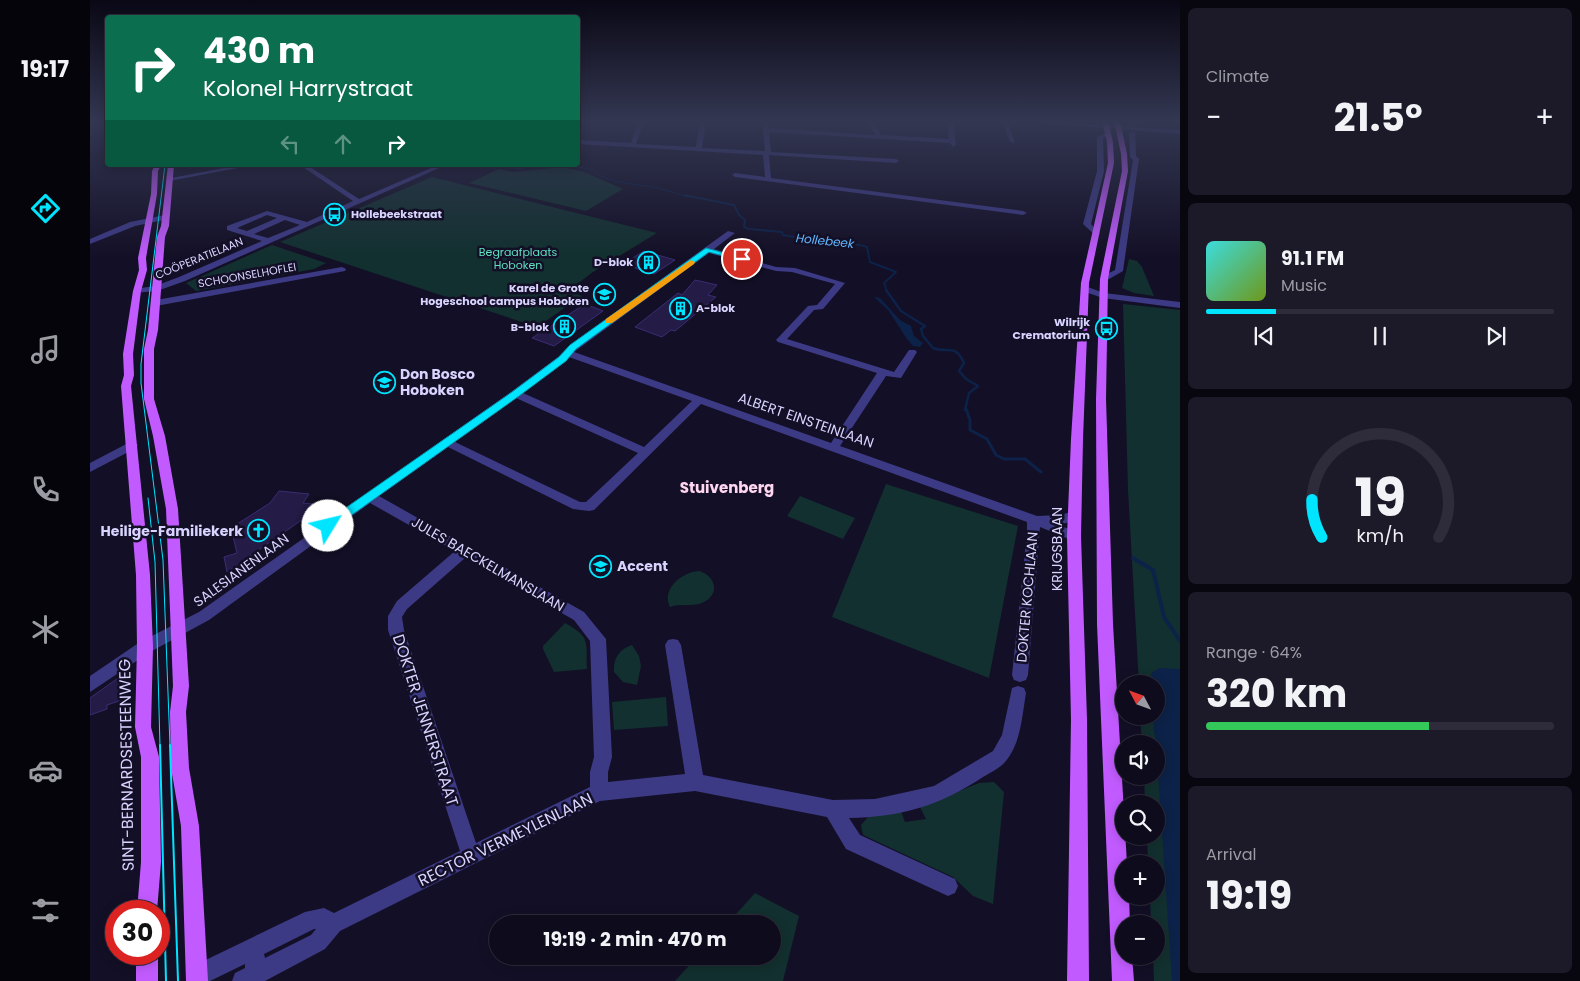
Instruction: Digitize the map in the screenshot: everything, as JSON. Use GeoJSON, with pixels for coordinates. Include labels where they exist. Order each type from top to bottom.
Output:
{"type":"FeatureCollection","features":[{"type":"Feature","properties":{"kind":"main road","name":"SINT-BERNARDSESTEENWEG"},"geometry":{"type":"LineString","coordinates":[[147,900],[151,862],[150,763],[144,727],[145,647],[143,576],[126,386],[129,375],[128,354],[137,291],[143,270],[142,258],[158,167]]}},
{"type":"Feature","properties":{"kind":"main road"},"geometry":{"type":"LineString","coordinates":[[170,167],[165,226],[161,238],[156,303],[149,349],[149,398],[159,436],[172,509],[181,686],[178,712],[180,768],[190,826],[197,979]]}},
{"type":"Feature","properties":{"kind":"main road","name":"KRIJGSBAAN"},"geometry":{"type":"LineString","coordinates":[[1078,981],[1078,720],[1074,516],[1085,290],[1110,167]]}},
{"type":"Feature","properties":{"kind":"main road"},"geometry":{"type":"LineString","coordinates":[[1123,981],[1105,624],[1100,399],[1104,288],[1122,193],[1125,167]]}},
{"type":"Feature","properties":{"kind":"main road"},"geometry":{"type":"LineString","coordinates":[[147,965],[147,981]]}},
{"type":"Feature","properties":{"kind":"street"},"geometry":{"type":"LineString","coordinates":[[169,179],[239,167]]}},
{"type":"Feature","properties":{"kind":"street"},"geometry":{"type":"LineString","coordinates":[[307,167],[359,202]]}},
{"type":"Feature","properties":{"kind":"street","name":"COÖPERATIELAAN"},"geometry":{"type":"LineString","coordinates":[[137,291],[157,288],[182,279],[438,167]]}},
{"type":"Feature","properties":{"kind":"street"},"geometry":{"type":"LineString","coordinates":[[768,167],[768,179]]}},
{"type":"Feature","properties":{"kind":"street"},"geometry":{"type":"LineString","coordinates":[[1096,234],[1087,224],[1102,167]]}},
{"type":"Feature","properties":{"kind":"street"},"geometry":{"type":"LineString","coordinates":[[1104,288],[1119,271],[1135,167]]}},
{"type":"Feature","properties":{"kind":"street"},"geometry":{"type":"LineString","coordinates":[[735,175],[1023,213]]}},
{"type":"Feature","properties":{"kind":"street","name":"COÖPERATIELAAN"},"geometry":{"type":"LineString","coordinates":[[268,241],[230,228],[267,213],[306,224]]}},
{"type":"Feature","properties":{"kind":"street"},"geometry":{"type":"LineString","coordinates":[[90,242],[133,224],[165,217]]}},
{"type":"Feature","properties":{"kind":"street","name":"COÖPERATIELAAN"},"geometry":{"type":"LineString","coordinates":[[247,234],[284,218]]}},
{"type":"Feature","properties":{"kind":"street","name":"SALESIANENLAAN"},"geometry":{"type":"LineString","coordinates":[[178,630],[204,616],[515,394],[562,359],[573,347],[731,233]]}},
{"type":"Feature","properties":{"kind":"street"},"geometry":{"type":"LineString","coordinates":[[708,250],[776,269],[792,270],[841,284],[820,307],[811,308],[781,340],[897,376],[912,352]]}},
{"type":"Feature","properties":{"kind":"street","name":"SCHOONSELHOFLEI"},"geometry":{"type":"LineString","coordinates":[[156,303],[342,269]]}},
{"type":"Feature","properties":{"kind":"street"},"geometry":{"type":"LineString","coordinates":[[1085,290],[1104,288],[1139,299],[1180,305]]}},
{"type":"Feature","properties":{"kind":"street","name":"ALBERT EINSTEINLAAN"},"geometry":{"type":"LineString","coordinates":[[568,353],[1034,519],[1074,536]]}},
{"type":"Feature","properties":{"kind":"street"},"geometry":{"type":"LineString","coordinates":[[834,447],[883,372]]}},
{"type":"Feature","properties":{"kind":"street"},"geometry":{"type":"LineString","coordinates":[[515,394],[646,452]]}},
{"type":"Feature","properties":{"kind":"street"},"geometry":{"type":"LineString","coordinates":[[447,442],[581,508],[590,507],[699,400]]}},
{"type":"Feature","properties":{"kind":"street"},"geometry":{"type":"LineString","coordinates":[[90,468],[132,446]]}},
{"type":"Feature","properties":{"kind":"street","name":"JULES BAECKELMANSLAAN"},"geometry":{"type":"LineString","coordinates":[[370,497],[435,534],[462,552],[579,616],[598,639],[603,757],[599,772],[599,792]]}},
{"type":"Feature","properties":{"kind":"street","name":"ALBERT EINSTEINLAAN"},"geometry":{"type":"LineString","coordinates":[[1034,519],[1060,520],[1074,516]]}},
{"type":"Feature","properties":{"kind":"street","name":"DOKTER KOCHLAAN"},"geometry":{"type":"LineString","coordinates":[[1020,675],[1034,519]]}},
{"type":"Feature","properties":{"kind":"street","name":"DOKTER JENNERSTRAAT"},"geometry":{"type":"LineString","coordinates":[[462,552],[402,605],[395,616],[396,630],[471,855]]}},
{"type":"Feature","properties":{"kind":"street","name":"SINT-BERNARDSESTEENWEG"},"geometry":{"type":"LineString","coordinates":[[145,647],[178,630]]}},
{"type":"Feature","properties":{"kind":"street"},"geometry":{"type":"LineString","coordinates":[[673,645],[695,782]]}},
{"type":"Feature","properties":{"kind":"street"},"geometry":{"type":"LineString","coordinates":[[90,685],[145,647]]}},
{"type":"Feature","properties":{"kind":"street","name":"RECTOR VERMEYLENLAAN"},"geometry":{"type":"LineString","coordinates":[[250,978],[318,942],[333,924],[599,792],[695,782],[833,808],[874,808],[936,794],[998,757],[1010,737],[1018,693]]}},
{"type":"Feature","properties":{"kind":"street"},"geometry":{"type":"LineString","coordinates":[[833,808],[853,842],[948,886]]}},
{"type":"Feature","properties":{"kind":"street"},"geometry":{"type":"LineString","coordinates":[[197,979],[312,919],[324,918],[333,924]]}},
{"type":"Feature","properties":{"kind":"street","name":"RECTOR VERMEYLENLAAN"},"geometry":{"type":"LineString","coordinates":[[250,978],[253,949]]}},
{"type":"Feature","properties":{"kind":"green space"},"geometry":{"type":"Polygon","coordinates":[[[563,167],[584,172],[623,189],[586,211],[469,183],[499,169],[514,172],[563,167]]]}},
{"type":"Feature","properties":{"kind":"green space","name":"Begraafplaats Hoboken"},"geometry":{"type":"Polygon","coordinates":[[[432,177],[657,233],[593,272],[568,291],[582,296],[537,327],[280,242],[432,177]]]}},
{"type":"Feature","properties":{"kind":"green space"},"geometry":{"type":"Polygon","coordinates":[[[272,245],[326,263],[314,269],[196,291],[186,283],[272,245]]]}},
{"type":"Feature","properties":{"kind":"green space"},"geometry":{"type":"Polygon","coordinates":[[[1129,259],[1137,261],[1142,267],[1154,296],[1134,293],[1122,288],[1129,259]]]}},
{"type":"Feature","properties":{"kind":"green space"},"geometry":{"type":"Polygon","coordinates":[[[1123,304],[1180,310],[1180,981],[1154,981],[1153,965],[1165,965],[1165,915],[1151,915],[1150,905],[1165,905],[1165,855],[1148,855],[1147,845],[1165,845],[1165,795],[1145,795],[1144,785],[1165,785],[1165,735],[1141,735],[1141,725],[1165,725],[1165,675],[1138,675],[1128,490],[1123,304]]]}},
{"type":"Feature","properties":{"kind":"green space"},"geometry":{"type":"Polygon","coordinates":[[[886,484],[1018,526],[989,678],[832,617],[886,484]]]}},
{"type":"Feature","properties":{"kind":"green space"},"geometry":{"type":"Polygon","coordinates":[[[800,496],[855,518],[843,539],[787,516],[800,496]]]}},
{"type":"Feature","properties":{"kind":"green space"},"geometry":{"type":"Polygon","coordinates":[[[699,571],[710,577],[713,581],[714,591],[712,596],[702,603],[670,607],[668,594],[675,583],[686,575],[699,571]]]}},
{"type":"Feature","properties":{"kind":"green space"},"geometry":{"type":"Polygon","coordinates":[[[565,623],[579,632],[585,641],[587,669],[554,672],[543,649],[543,646],[565,623]]]}},
{"type":"Feature","properties":{"kind":"green space"},"geometry":{"type":"Polygon","coordinates":[[[632,645],[639,656],[641,666],[637,685],[623,682],[614,672],[616,659],[620,652],[632,645]]]}},
{"type":"Feature","properties":{"kind":"green space"},"geometry":{"type":"Polygon","coordinates":[[[666,697],[668,726],[614,730],[612,702],[666,697]]]}},
{"type":"Feature","properties":{"kind":"green space"},"geometry":{"type":"Polygon","coordinates":[[[994,782],[1004,792],[993,904],[973,896],[953,877],[863,835],[861,825],[869,816],[901,811],[905,822],[926,819],[920,807],[979,783],[994,782]]]}},
{"type":"Feature","properties":{"kind":"green space"},"geometry":{"type":"Polygon","coordinates":[[[755,893],[799,916],[783,981],[675,981],[690,965],[781,965],[781,915],[735,915],[755,893]]]}},
{"type":"Feature","properties":{"kind":"water"},"geometry":{"type":"Polygon","coordinates":[[[874,297],[880,298],[900,320],[911,326],[914,336],[923,343],[920,347],[913,346],[888,310],[874,297]]]}},
{"type":"Feature","properties":{"kind":"water"},"geometry":{"type":"Polygon","coordinates":[[[1160,668],[1180,669],[1180,981],[1172,981],[1165,855],[1163,845],[1165,845],[1165,795],[1159,795],[1159,785],[1165,785],[1165,735],[1155,735],[1153,725],[1165,725],[1165,675],[1151,675],[1151,673],[1160,668]]]}},
{"type":"Feature","properties":{"kind":"building","name":"D-blok"},"geometry":{"type":"Polygon","coordinates":[[[644,251],[675,260],[654,274],[623,264],[644,251]]]}},
{"type":"Feature","properties":{"kind":"building","name":"A-blok"},"geometry":{"type":"Polygon","coordinates":[[[695,280],[717,285],[708,295],[716,297],[675,331],[671,330],[662,337],[635,327],[678,293],[682,295],[695,280]]]}},
{"type":"Feature","properties":{"kind":"building","name":"B-blok"},"geometry":{"type":"Polygon","coordinates":[[[585,304],[603,311],[554,346],[532,338],[585,304]]]}},
{"type":"Feature","properties":{"kind":"building","name":"Heilige-Familiekerk"},"geometry":{"type":"Polygon","coordinates":[[[279,491],[309,494],[303,503],[313,504],[309,509],[316,510],[227,572],[224,557],[237,553],[231,528],[270,503],[279,491]]]}},
{"type":"Feature","properties":{"kind":"building"},"geometry":{"type":"Polygon","coordinates":[[[128,675],[128,698],[107,705],[107,709],[90,715],[90,698],[121,676],[128,675]]]}},
{"type":"Feature","properties":{"kind":"waterway","name":"Hollebeek"},"geometry":{"type":"LineString","coordinates":[[510,167],[520,169],[526,167]]}},
{"type":"Feature","properties":{"kind":"waterway","name":"Hollebeek"},"geometry":{"type":"LineString","coordinates":[[577,167],[593,170],[598,175],[614,181],[661,189],[688,197]]}},
{"type":"Feature","properties":{"kind":"waterway","name":"Hollebeek"},"geometry":{"type":"LineString","coordinates":[[684,195],[734,205],[739,215],[745,220],[744,227],[749,229],[782,232],[783,235],[794,237],[846,242],[867,247],[870,262],[896,272],[884,283],[887,291]]}},
{"type":"Feature","properties":{"kind":"waterway","name":"Hollebeek"},"geometry":{"type":"LineString","coordinates":[[886,290],[901,311],[925,326],[921,329],[923,336],[933,348],[951,350],[961,357],[964,363],[959,371],[966,379],[978,386],[969,393],[965,410]]}},
{"type":"Feature","properties":{"kind":"waterway","name":"Hollebeek"},"geometry":{"type":"LineString","coordinates":[[966,409],[970,420],[970,430],[987,439],[996,455],[1004,459],[1025,459],[1041,472]]}},
{"type":"Feature","properties":{"kind":"waterway","name":"Hollebeek"},"geometry":{"type":"LineString","coordinates":[[1135,559],[1133,558],[1153,570],[1164,617],[1180,641]]}},
{"type":"Feature","properties":{"kind":"tram line"},"geometry":{"type":"LineString","coordinates":[[165,167],[141,364],[141,383],[163,560],[170,746]]}},
{"type":"Feature","properties":{"kind":"tram line"},"geometry":{"type":"LineString","coordinates":[[148,498],[155,562],[160,746]]}},
{"type":"Feature","properties":{"kind":"tram line"},"geometry":{"type":"LineString","coordinates":[[160,745],[166,981]]}},
{"type":"Feature","properties":{"kind":"tram line"},"geometry":{"type":"LineString","coordinates":[[170,745],[178,981]]}},
{"type":"Feature","properties":{"kind":"slow traffic"},"geometry":{"type":"LineString","coordinates":[[609,321],[691,262]]}},
{"type":"Feature","properties":{"kind":"place","name":"Hollebeekstraat"},"geometry":{"type":"Point","coordinates":[335,214]}},
{"type":"Feature","properties":{"kind":"place","name":"D-blok"},"geometry":{"type":"Point","coordinates":[649,262]}},
{"type":"Feature","properties":{"kind":"place","name":"Karel de Grote Hogeschool campus Hoboken"},"geometry":{"type":"Point","coordinates":[605,294]}},
{"type":"Feature","properties":{"kind":"place","name":"A-blok"},"geometry":{"type":"Point","coordinates":[680,308]}},
{"type":"Feature","properties":{"kind":"place","name":"B-blok"},"geometry":{"type":"Point","coordinates":[565,327]}},
{"type":"Feature","properties":{"kind":"place","name":"Wilrijk Crematorium"},"geometry":{"type":"Point","coordinates":[1106,328]}},
{"type":"Feature","properties":{"kind":"place","name":"Don Bosco Hoboken"},"geometry":{"type":"Point","coordinates":[384,382]}},
{"type":"Feature","properties":{"kind":"place","name":"Heilige-Familiekerk"},"geometry":{"type":"Point","coordinates":[259,531]}},
{"type":"Feature","properties":{"kind":"place","name":"Accent"},"geometry":{"type":"Point","coordinates":[601,566]}},
{"type":"Feature","properties":{"kind":"district","name":"Stuivenberg"},"geometry":{"type":"Point","coordinates":[727,488]}},
{"type":"Feature","properties":{"kind":"route"},"geometry":{"type":"LineString","coordinates":[[328,526],[515,394],[562,359],[573,347],[708,250],[742,259]]}}]}
